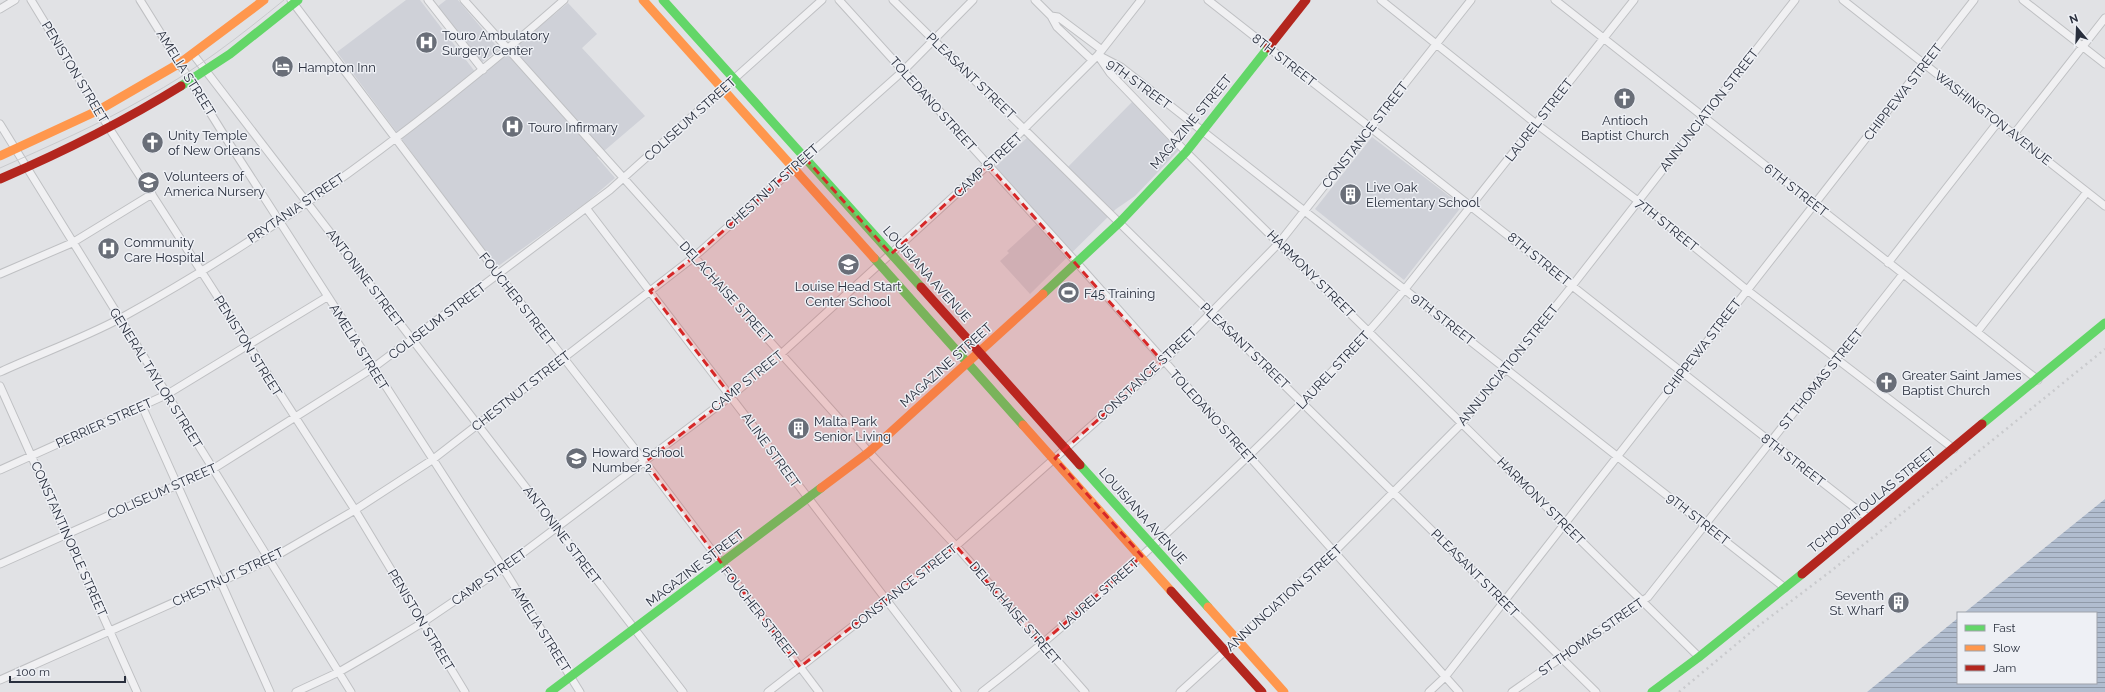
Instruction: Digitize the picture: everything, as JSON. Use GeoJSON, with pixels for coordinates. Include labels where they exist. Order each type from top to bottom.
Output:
{"type":"FeatureCollection","features":[{"type":"Feature","properties":{"kind":"street"},"geometry":{"type":"LineString","coordinates":[[0,9],[15,0]]}},
{"type":"Feature","properties":{"kind":"street","name":"PENISTON STREET"},"geometry":{"type":"LineString","coordinates":[[31,0],[109,128],[355,510],[465,692]]}},
{"type":"Feature","properties":{"kind":"street","name":"AMELIA STREET"},"geometry":{"type":"LineString","coordinates":[[140,0],[373,368],[503,568],[580,692]]}},
{"type":"Feature","properties":{"kind":"street"},"geometry":{"type":"LineString","coordinates":[[0,156],[16,150],[99,110],[180,63],[264,0]]}},
{"type":"Feature","properties":{"kind":"street"},"geometry":{"type":"LineString","coordinates":[[428,0],[483,70]]}},
{"type":"Feature","properties":{"kind":"street","name":"DELACHAISE STREET"},"geometry":{"type":"LineString","coordinates":[[464,0],[782,353],[869,452],[956,546],[1085,692]]}},
{"type":"Feature","properties":{"kind":"street","name":"PRYTANIA STREET"},"geometry":{"type":"LineString","coordinates":[[0,372],[120,318],[201,271],[280,222],[395,138],[483,70],[564,0]]}},
{"type":"Feature","properties":{"kind":"street","name":"LOUISIANA AVENUE"},"geometry":{"type":"LineString","coordinates":[[643,0],[1055,458],[1262,692]]}},
{"type":"Feature","properties":{"kind":"street","name":"LOUISIANA AVENUE"},"geometry":{"type":"LineString","coordinates":[[663,0],[1284,692]]}},
{"type":"Feature","properties":{"kind":"street","name":"COLISEUM STREET"},"geometry":{"type":"LineString","coordinates":[[0,564],[213,469],[295,419],[373,368],[413,340],[624,178],[822,0]]}},
{"type":"Feature","properties":{"kind":"street","name":"TOLEDANO STREET"},"geometry":{"type":"LineString","coordinates":[[839,0],[1459,692]]}},
{"type":"Feature","properties":{"kind":"street","name":"PLEASANT STREET"},"geometry":{"type":"LineString","coordinates":[[893,0],[1596,692]]}},
{"type":"Feature","properties":{"kind":"street","name":"CHESTNUT STREET"},"geometry":{"type":"LineString","coordinates":[[0,680],[269,560],[355,510],[432,460],[694,257],[903,71],[973,0]]}},
{"type":"Feature","properties":{"kind":"street","name":"HARMONY STREET"},"geometry":{"type":"LineString","coordinates":[[1035,0],[1052,16],[1058,17],[1097,55],[1110,73],[1186,152],[1699,658]]}},
{"type":"Feature","properties":{"kind":"street","name":"CAMP STREET"},"geometry":{"type":"LineString","coordinates":[[296,692],[339,672],[422,623],[503,568],[731,396],[782,353],[988,165],[1097,55],[1141,0]]}},
{"type":"Feature","properties":{"kind":"street","name":"8TH STREET"},"geometry":{"type":"LineString","coordinates":[[1208,0],[1869,519]]}},
{"type":"Feature","properties":{"kind":"street","name":"MAGAZINE STREET"},"geometry":{"type":"LineString","coordinates":[[550,692],[635,630],[869,452],[1077,264],[1120,222],[1186,152],[1306,0]]}},
{"type":"Feature","properties":{"kind":"street","name":"7TH STREET"},"geometry":{"type":"LineString","coordinates":[[1381,0],[1535,123],[1638,201],[1747,290],[1954,449]]}},
{"type":"Feature","properties":{"kind":"street","name":"CONSTANCE STREET"},"geometry":{"type":"LineString","coordinates":[[768,692],[956,546],[1163,362],[1279,243],[1471,0]]}},
{"type":"Feature","properties":{"kind":"street","name":"6TH STREET"},"geometry":{"type":"LineString","coordinates":[[1555,0],[2038,380]]}},
{"type":"Feature","properties":{"kind":"street","name":"LAUREL STREET"},"geometry":{"type":"LineString","coordinates":[[982,692],[1041,644],[1142,556],[1249,457],[1303,403],[1369,332],[1405,289],[1535,123],[1634,0]]}},
{"type":"Feature","properties":{"kind":"street","name":"ANNUNCIATION STREET"},"geometry":{"type":"LineString","coordinates":[[1180,692],[1334,552],[1462,423],[1572,286],[1795,0]]}},
{"type":"Feature","properties":{"kind":"street","name":"WASHINGTON AVENUE"},"geometry":{"type":"LineString","coordinates":[[1843,0],[2105,206]]}},
{"type":"Feature","properties":{"kind":"street","name":"CHIPPEWA STREET"},"geometry":{"type":"LineString","coordinates":[[1429,692],[1445,677],[1974,0]]}},
{"type":"Feature","properties":{"kind":"street"},"geometry":{"type":"LineString","coordinates":[[2023,0],[2105,64]]}},
{"type":"Feature","properties":{"kind":"street"},"geometry":{"type":"LineString","coordinates":[[0,180],[109,128],[190,81],[294,1]]}},
{"type":"Feature","properties":{"kind":"street","name":"FOUCHER STREET"},"geometry":{"type":"LineString","coordinates":[[294,1],[498,274],[645,462],[819,692]]}},
{"type":"Feature","properties":{"kind":"street"},"geometry":{"type":"LineString","coordinates":[[1052,16],[1057,27],[1097,55]]}},
{"type":"Feature","properties":{"kind":"street"},"geometry":{"type":"LineString","coordinates":[[2014,134],[2105,18]]}},
{"type":"Feature","properties":{"kind":"street","name":"ANTONINE STREET"},"geometry":{"type":"LineString","coordinates":[[193,54],[683,692]]}},
{"type":"Feature","properties":{"kind":"street","name":"9TH STREET"},"geometry":{"type":"LineString","coordinates":[[1097,55],[1121,67],[1202,132],[1306,210],[1785,588]]}},
{"type":"Feature","properties":{"kind":"street"},"geometry":{"type":"LineString","coordinates":[[1888,262],[1998,122]]}},
{"type":"Feature","properties":{"kind":"street","name":"GENERAL TAYLOR STREET"},"geometry":{"type":"LineString","coordinates":[[0,124],[351,692]]}},
{"type":"Feature","properties":{"kind":"street"},"geometry":{"type":"LineString","coordinates":[[1977,332],[2088,192]]}},
{"type":"Feature","properties":{"kind":"street"},"geometry":{"type":"LineString","coordinates":[[0,274],[72,242],[152,194]]}},
{"type":"Feature","properties":{"kind":"street","name":"ALINE STREET"},"geometry":{"type":"LineString","coordinates":[[586,208],[731,396],[807,499],[957,692]]}},
{"type":"Feature","properties":{"kind":"street","name":"ST THOMAS STREET"},"geometry":{"type":"LineString","coordinates":[[1512,692],[1643,602],[1705,526],[1770,441],[1837,359],[1903,274]]}},
{"type":"Feature","properties":{"kind":"street","name":"PERRIER STREET"},"geometry":{"type":"LineString","coordinates":[[0,470],[166,394],[328,297]]}},
{"type":"Feature","properties":{"kind":"street","name":"TCHOUPITOULAS STREET"},"geometry":{"type":"LineString","coordinates":[[1652,692],[1699,658],[1785,588],[2105,323]]}},
{"type":"Feature","properties":{"kind":"street","name":"CONSTANTINOPLE STREET"},"geometry":{"type":"LineString","coordinates":[[0,386],[137,692]]}},
{"type":"Feature","properties":{"kind":"street"},"geometry":{"type":"LineString","coordinates":[[1011,410],[1022,400]]}},
{"type":"Feature","properties":{"kind":"street"},"geometry":{"type":"LineString","coordinates":[[142,406],[270,692]]}},
{"type":"Feature","properties":{"kind":"highlighted area"},"geometry":{"type":"Polygon","coordinates":[[[805,158],[891,254],[988,165],[1163,362],[1055,458],[1142,556],[1041,644],[956,546],[800,667],[645,462],[731,396],[650,291],[694,257],[805,158]]]}},
{"type":"Feature","properties":{"kind":"shaded area","name":"Touro Infirmary"},"geometry":{"type":"Polygon","coordinates":[[[406,0],[420,0],[479,77],[568,3],[597,34],[582,48],[645,116],[597,157],[615,178],[587,202],[497,267],[337,52],[406,0]]]}},
{"type":"Feature","properties":{"kind":"shaded area"},"geometry":{"type":"Polygon","coordinates":[[[446,0],[458,0],[499,49],[481,63],[437,7],[446,0]]]}},
{"type":"Feature","properties":{"kind":"shaded area"},"geometry":{"type":"Polygon","coordinates":[[[1133,101],[1181,148],[1135,196],[1116,209],[1030,294],[1000,261],[1009,253],[1007,251],[1042,219],[994,168],[1028,137],[1063,172],[1133,101]]]}},
{"type":"Feature","properties":{"kind":"shaded area"},"geometry":{"type":"Polygon","coordinates":[[[1372,137],[1462,206],[1404,280],[1315,209],[1372,137]]]}},
{"type":"Feature","properties":{"kind":"water"},"geometry":{"type":"Polygon","coordinates":[[[2105,499],[2105,692],[1867,692],[1957,619],[1957,684],[2097,684],[2097,612],[1965,612],[2105,499]]]}},
{"type":"Feature","properties":{"kind":"tram line"},"geometry":{"type":"LineString","coordinates":[[0,168],[91,126],[164,88],[217,52],[284,0]]}},
{"type":"Feature","properties":{"kind":"railway"},"geometry":{"type":"LineString","coordinates":[[1679,692],[1757,627],[1831,571],[2105,349]]}},
{"type":"Feature","properties":{"kind":"traffic: fast"},"geometry":{"type":"LineString","coordinates":[[181,86],[230,54],[298,0]]}},
{"type":"Feature","properties":{"kind":"traffic: fast"},"geometry":{"type":"LineString","coordinates":[[663,0],[921,287]]}},
{"type":"Feature","properties":{"kind":"traffic: fast"},"geometry":{"type":"LineString","coordinates":[[1043,294],[1120,222],[1186,152],[1268,48]]}},
{"type":"Feature","properties":{"kind":"traffic: fast"},"geometry":{"type":"LineString","coordinates":[[874,258],[1023,425]]}},
{"type":"Feature","properties":{"kind":"traffic: fast"},"geometry":{"type":"LineString","coordinates":[[1982,424],[2105,323]]}},
{"type":"Feature","properties":{"kind":"traffic: fast"},"geometry":{"type":"LineString","coordinates":[[1080,465],[1208,607]]}},
{"type":"Feature","properties":{"kind":"traffic: fast"},"geometry":{"type":"LineString","coordinates":[[550,692],[821,488]]}},
{"type":"Feature","properties":{"kind":"traffic: fast"},"geometry":{"type":"LineString","coordinates":[[1652,692],[1699,657],[1802,574]]}},
{"type":"Feature","properties":{"kind":"traffic: slow"},"geometry":{"type":"LineString","coordinates":[[0,156],[99,110],[180,63],[264,0]]}},
{"type":"Feature","properties":{"kind":"traffic: slow"},"geometry":{"type":"LineString","coordinates":[[643,0],[874,258]]}},
{"type":"Feature","properties":{"kind":"traffic: slow"},"geometry":{"type":"LineString","coordinates":[[821,488],[869,452],[1043,294]]}},
{"type":"Feature","properties":{"kind":"traffic: slow"},"geometry":{"type":"LineString","coordinates":[[1023,425],[1171,591]]}},
{"type":"Feature","properties":{"kind":"traffic: slow"},"geometry":{"type":"LineString","coordinates":[[1208,607],[1284,692]]}},
{"type":"Feature","properties":{"kind":"traffic: jam"},"geometry":{"type":"LineString","coordinates":[[1268,48],[1306,0]]}},
{"type":"Feature","properties":{"kind":"traffic: jam"},"geometry":{"type":"LineString","coordinates":[[0,179],[92,136],[181,86]]}},
{"type":"Feature","properties":{"kind":"traffic: jam"},"geometry":{"type":"LineString","coordinates":[[921,287],[1080,465]]}},
{"type":"Feature","properties":{"kind":"traffic: jam"},"geometry":{"type":"LineString","coordinates":[[1802,574],[1982,424]]}},
{"type":"Feature","properties":{"kind":"traffic: jam"},"geometry":{"type":"LineString","coordinates":[[1171,591],[1262,692]]}},
{"type":"Feature","properties":{"kind":"place","name":"Touro Ambulatory Surgery Center"},"geometry":{"type":"Point","coordinates":[426,42]}},
{"type":"Feature","properties":{"kind":"place","name":"Hampton Inn"},"geometry":{"type":"Point","coordinates":[283,67]}},
{"type":"Feature","properties":{"kind":"place","name":"Antioch Baptist Church"},"geometry":{"type":"Point","coordinates":[1625,98]}},
{"type":"Feature","properties":{"kind":"place","name":"Touro Infirmary"},"geometry":{"type":"Point","coordinates":[512,127]}},
{"type":"Feature","properties":{"kind":"place","name":"Unity Temple of New Orleans"},"geometry":{"type":"Point","coordinates":[153,142]}},
{"type":"Feature","properties":{"kind":"place","name":"Volunteers of America Nursery"},"geometry":{"type":"Point","coordinates":[149,183]}},
{"type":"Feature","properties":{"kind":"place","name":"Live Oak Elementary School"},"geometry":{"type":"Point","coordinates":[1351,194]}},
{"type":"Feature","properties":{"kind":"place","name":"Community Care Hospital"},"geometry":{"type":"Point","coordinates":[109,249]}},
{"type":"Feature","properties":{"kind":"place","name":"Louise Head Start Center School"},"geometry":{"type":"Point","coordinates":[848,264]}},
{"type":"Feature","properties":{"kind":"place","name":"F45 Training"},"geometry":{"type":"Point","coordinates":[1069,293]}},
{"type":"Feature","properties":{"kind":"place","name":"Greater Saint James Baptist Church"},"geometry":{"type":"Point","coordinates":[1886,382]}},
{"type":"Feature","properties":{"kind":"place","name":"Malta Park Senior Living"},"geometry":{"type":"Point","coordinates":[799,428]}},
{"type":"Feature","properties":{"kind":"place","name":"Howard School Number 2"},"geometry":{"type":"Point","coordinates":[576,459]}},
{"type":"Feature","properties":{"kind":"place","name":"Seventh St. Wharf"},"geometry":{"type":"Point","coordinates":[1899,602]}}]}
